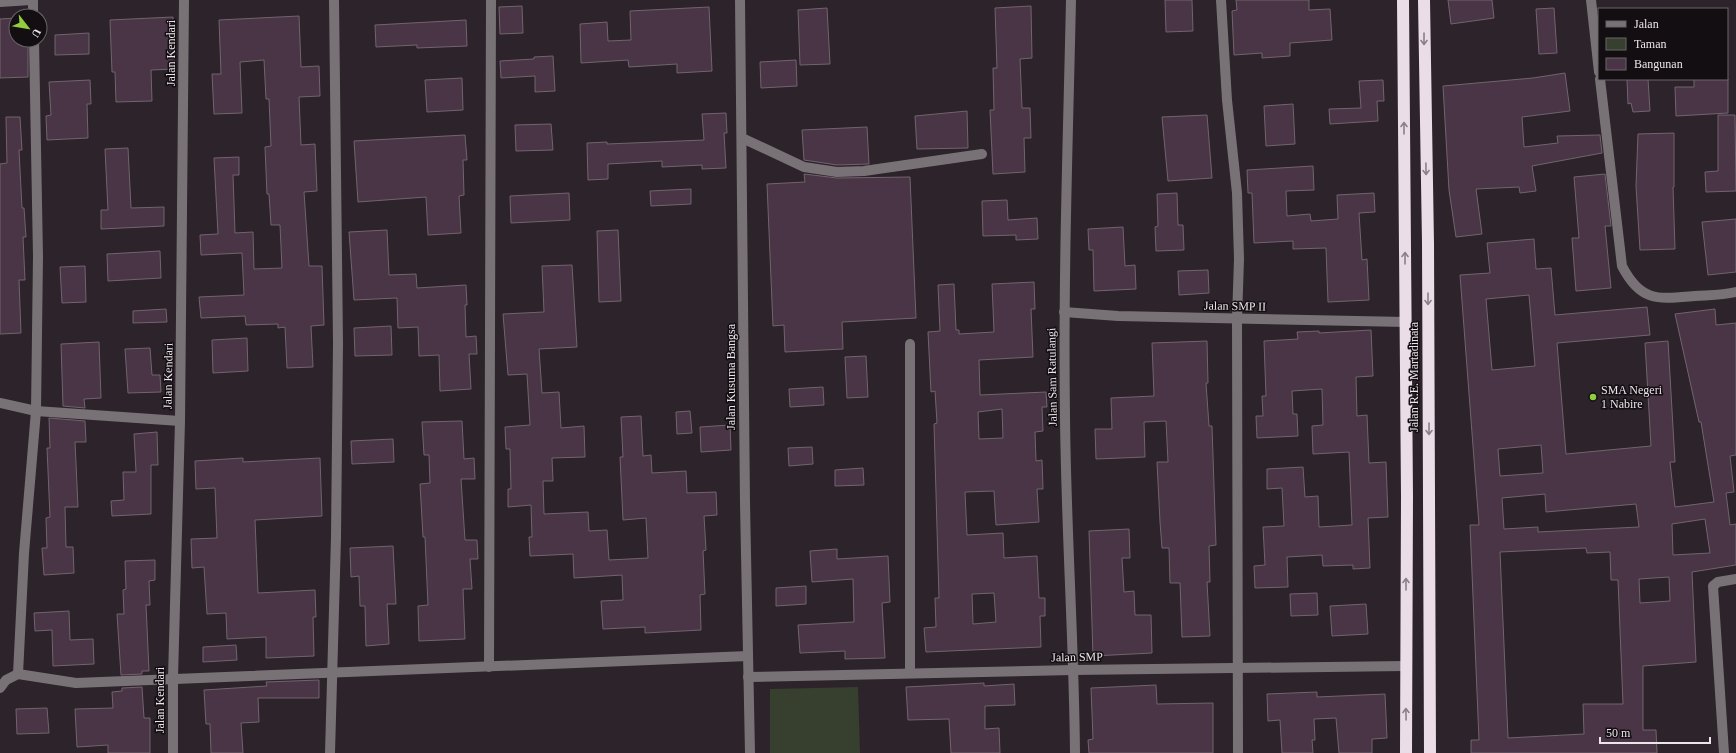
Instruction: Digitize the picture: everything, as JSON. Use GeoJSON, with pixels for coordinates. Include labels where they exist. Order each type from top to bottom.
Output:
{"type":"FeatureCollection","features":[{"type":"Feature","properties":{"kind":"highway","name":"Jalan R.E. Martadinata"},"geometry":{"type":"LineString","coordinates":[[1403,0],[1406,322],[1406,753]]}},
{"type":"Feature","properties":{"kind":"highway","name":"Jalan R.E. Martadinata"},"geometry":{"type":"LineString","coordinates":[[1424,0],[1427,196],[1430,753]]}},
{"type":"Feature","properties":{"kind":"highway"},"geometry":{"type":"LineString","coordinates":[[1405,197],[1427,196]]}},
{"type":"Feature","properties":{"kind":"street"},"geometry":{"type":"LineString","coordinates":[[0,2],[32,0]]}},
{"type":"Feature","properties":{"kind":"street","name":"Jalan Kendari"},"geometry":{"type":"LineString","coordinates":[[173,753],[173,678],[180,421],[184,0]]}},
{"type":"Feature","properties":{"kind":"street"},"geometry":{"type":"LineString","coordinates":[[330,753],[338,343],[334,0]]}},
{"type":"Feature","properties":{"kind":"street"},"geometry":{"type":"LineString","coordinates":[[489,667],[491,0]]}},
{"type":"Feature","properties":{"kind":"street","name":"Jalan Kusuma Bangsa"},"geometry":{"type":"LineString","coordinates":[[740,0],[750,753]]}},
{"type":"Feature","properties":{"kind":"street","name":"Jalan Sam Ratulangi"},"geometry":{"type":"LineString","coordinates":[[1071,0],[1064,312],[1065,418],[1074,670],[1075,753]]}},
{"type":"Feature","properties":{"kind":"street"},"geometry":{"type":"LineString","coordinates":[[1221,0],[1227,100],[1237,193],[1239,259],[1237,319],[1238,753]]}},
{"type":"Feature","properties":{"kind":"street"},"geometry":{"type":"LineString","coordinates":[[1591,0],[1598,63]]}},
{"type":"Feature","properties":{"kind":"street"},"geometry":{"type":"LineString","coordinates":[[18,674],[24,553],[36,411],[38,256],[34,48]]}},
{"type":"Feature","properties":{"kind":"street"},"geometry":{"type":"LineString","coordinates":[[1600,80],[1622,266],[1628,279],[1641,291],[1658,298],[1736,292]]}},
{"type":"Feature","properties":{"kind":"street"},"geometry":{"type":"LineString","coordinates":[[742,138],[804,167],[837,172],[864,171],[982,154]]}},
{"type":"Feature","properties":{"kind":"street","name":"Jalan SMP II"},"geometry":{"type":"LineString","coordinates":[[1064,312],[1118,316],[1406,322]]}},
{"type":"Feature","properties":{"kind":"street"},"geometry":{"type":"LineString","coordinates":[[910,344],[910,673]]}},
{"type":"Feature","properties":{"kind":"street"},"geometry":{"type":"LineString","coordinates":[[0,403],[36,411],[180,421]]}},
{"type":"Feature","properties":{"kind":"street"},"geometry":{"type":"LineString","coordinates":[[1724,753],[1713,586],[1718,582],[1736,579]]}},
{"type":"Feature","properties":{"kind":"street"},"geometry":{"type":"LineString","coordinates":[[0,688],[6,680],[18,674],[76,683],[748,656]]}},
{"type":"Feature","properties":{"kind":"street","name":"Jalan SMP"},"geometry":{"type":"LineString","coordinates":[[748,677],[1074,670],[1405,666]]}},
{"type":"Feature","properties":{"kind":"green space"},"geometry":{"type":"Polygon","coordinates":[[[858,687],[860,753],[770,753],[770,689],[858,687]]]}},
{"type":"Feature","properties":{"kind":"building"},"geometry":{"type":"Polygon","coordinates":[[[1165,0],[1192,0],[1193,31],[1166,32],[1165,0]]]}},
{"type":"Feature","properties":{"kind":"building"},"geometry":{"type":"Polygon","coordinates":[[[1236,0],[1309,0],[1309,10],[1330,9],[1332,40],[1290,43],[1290,56],[1262,58],[1262,53],[1234,55],[1232,11],[1237,10],[1236,0]]]}},
{"type":"Feature","properties":{"kind":"building"},"geometry":{"type":"Polygon","coordinates":[[[1448,0],[1492,0],[1494,18],[1451,24],[1448,0]]]}},
{"type":"Feature","properties":{"kind":"building"},"geometry":{"type":"Polygon","coordinates":[[[522,6],[523,33],[500,34],[499,7],[522,6]]]}},
{"type":"Feature","properties":{"kind":"building"},"geometry":{"type":"Polygon","coordinates":[[[1031,6],[1032,58],[1020,59],[1022,108],[1030,108],[1031,138],[1024,138],[1025,172],[993,174],[990,110],[994,110],[993,68],[997,68],[995,8],[1031,6]]]}},
{"type":"Feature","properties":{"kind":"building"},"geometry":{"type":"Polygon","coordinates":[[[709,7],[712,71],[677,73],[677,64],[629,67],[628,60],[581,63],[580,24],[607,22],[608,41],[631,40],[630,11],[709,7]]]}},
{"type":"Feature","properties":{"kind":"building"},"geometry":{"type":"Polygon","coordinates":[[[827,8],[830,64],[800,65],[798,10],[827,8]]]}},
{"type":"Feature","properties":{"kind":"building"},"geometry":{"type":"Polygon","coordinates":[[[1554,8],[1557,53],[1539,54],[1536,9],[1554,8]]]}},
{"type":"Feature","properties":{"kind":"building"},"geometry":{"type":"Polygon","coordinates":[[[299,16],[301,67],[319,66],[320,96],[299,97],[301,145],[315,144],[317,191],[304,192],[309,266],[322,266],[324,325],[311,326],[313,367],[287,368],[285,327],[278,328],[278,324],[246,325],[245,316],[201,318],[199,297],[244,295],[242,253],[201,255],[200,235],[218,234],[214,158],[239,157],[239,175],[233,175],[235,233],[253,232],[254,269],[282,268],[280,225],[271,225],[269,194],[267,194],[265,147],[271,146],[269,99],[266,99],[264,60],[240,62],[242,113],[214,114],[212,74],[221,74],[219,20],[299,16]]]}},
{"type":"Feature","properties":{"kind":"building"},"geometry":{"type":"Polygon","coordinates":[[[173,17],[175,69],[151,70],[152,101],[116,102],[115,72],[112,72],[110,20],[173,17]]]}},
{"type":"Feature","properties":{"kind":"building"},"geometry":{"type":"Polygon","coordinates":[[[8,18],[8,48],[28,48],[28,77],[0,78],[0,19],[8,18]]]}},
{"type":"Feature","properties":{"kind":"building"},"geometry":{"type":"Polygon","coordinates":[[[466,20],[467,46],[417,48],[417,45],[376,47],[375,25],[466,20]]]}},
{"type":"Feature","properties":{"kind":"building"},"geometry":{"type":"Polygon","coordinates":[[[89,33],[89,54],[55,55],[55,35],[89,33]]]}},
{"type":"Feature","properties":{"kind":"building"},"geometry":{"type":"Polygon","coordinates":[[[553,56],[555,91],[535,92],[535,76],[501,78],[500,61],[534,59],[534,57],[553,56]]]}},
{"type":"Feature","properties":{"kind":"building"},"geometry":{"type":"Polygon","coordinates":[[[796,60],[797,86],[761,88],[760,62],[796,60]]]}},
{"type":"Feature","properties":{"kind":"building"},"geometry":{"type":"Polygon","coordinates":[[[1565,73],[1570,111],[1522,117],[1524,147],[1558,143],[1557,136],[1600,135],[1602,153],[1532,166],[1536,191],[1520,193],[1519,187],[1476,189],[1482,234],[1456,237],[1449,190],[1443,86],[1533,78],[1565,73]]]}},
{"type":"Feature","properties":{"kind":"building"},"geometry":{"type":"Polygon","coordinates":[[[462,78],[463,110],[427,112],[425,80],[462,78]]]}},
{"type":"Feature","properties":{"kind":"building"},"geometry":{"type":"Polygon","coordinates":[[[90,80],[91,104],[87,104],[88,138],[47,140],[46,116],[51,115],[49,82],[90,80]]]}},
{"type":"Feature","properties":{"kind":"building"},"geometry":{"type":"Polygon","coordinates":[[[1383,80],[1384,101],[1377,101],[1378,121],[1330,124],[1329,109],[1361,108],[1359,81],[1383,80]]]}},
{"type":"Feature","properties":{"kind":"building"},"geometry":{"type":"Polygon","coordinates":[[[1627,80],[1648,80],[1650,111],[1633,112],[1631,103],[1628,104],[1627,80]]]}},
{"type":"Feature","properties":{"kind":"building"},"geometry":{"type":"Polygon","coordinates":[[[1694,80],[1728,80],[1728,113],[1676,116],[1675,87],[1694,87],[1694,80]]]}},
{"type":"Feature","properties":{"kind":"building"},"geometry":{"type":"Polygon","coordinates":[[[1293,104],[1295,144],[1266,146],[1264,106],[1293,104]]]}},
{"type":"Feature","properties":{"kind":"building"},"geometry":{"type":"Polygon","coordinates":[[[967,111],[968,148],[917,149],[915,116],[967,111]]]}},
{"type":"Feature","properties":{"kind":"building"},"geometry":{"type":"Polygon","coordinates":[[[726,113],[727,133],[724,133],[726,168],[702,169],[702,165],[662,167],[662,161],[608,164],[608,179],[588,180],[587,143],[607,142],[607,144],[704,140],[702,114],[726,113]]]}},
{"type":"Feature","properties":{"kind":"building"},"geometry":{"type":"Polygon","coordinates":[[[1207,115],[1212,178],[1168,181],[1162,117],[1207,115]]]}},
{"type":"Feature","properties":{"kind":"building"},"geometry":{"type":"Polygon","coordinates":[[[1718,115],[1735,115],[1736,191],[1706,192],[1705,172],[1718,171],[1718,115]]]}},
{"type":"Feature","properties":{"kind":"building"},"geometry":{"type":"Polygon","coordinates":[[[6,117],[20,117],[22,150],[19,150],[22,208],[24,208],[26,237],[23,237],[25,280],[19,280],[21,333],[0,334],[0,164],[7,163],[6,117]]]}},
{"type":"Feature","properties":{"kind":"building"},"geometry":{"type":"Polygon","coordinates":[[[551,124],[553,150],[516,151],[515,125],[551,124]]]}},
{"type":"Feature","properties":{"kind":"building"},"geometry":{"type":"Polygon","coordinates":[[[867,127],[869,164],[837,165],[804,160],[802,130],[867,127]]]}},
{"type":"Feature","properties":{"kind":"building"},"geometry":{"type":"Polygon","coordinates":[[[1674,133],[1673,187],[1675,249],[1640,250],[1636,186],[1638,134],[1674,133]]]}},
{"type":"Feature","properties":{"kind":"building"},"geometry":{"type":"Polygon","coordinates":[[[465,135],[467,160],[463,160],[464,195],[459,196],[461,233],[428,235],[426,197],[358,202],[354,141],[465,135]]]}},
{"type":"Feature","properties":{"kind":"building"},"geometry":{"type":"Polygon","coordinates":[[[128,148],[131,208],[164,207],[164,226],[101,229],[101,210],[108,210],[105,149],[128,148]]]}},
{"type":"Feature","properties":{"kind":"building"},"geometry":{"type":"Polygon","coordinates":[[[1313,166],[1314,190],[1286,191],[1287,216],[1310,214],[1311,221],[1338,219],[1337,195],[1374,193],[1375,212],[1359,213],[1362,260],[1367,259],[1369,300],[1328,302],[1326,248],[1293,249],[1293,241],[1254,243],[1252,193],[1248,193],[1247,170],[1313,166]]]}},
{"type":"Feature","properties":{"kind":"building"},"geometry":{"type":"Polygon","coordinates":[[[804,174],[837,178],[910,177],[916,318],[842,322],[843,349],[785,352],[784,325],[773,326],[767,184],[805,182],[804,174]]]}},
{"type":"Feature","properties":{"kind":"building"},"geometry":{"type":"Polygon","coordinates":[[[1605,174],[1611,226],[1605,226],[1611,288],[1576,291],[1572,238],[1579,238],[1574,177],[1605,174]]]}},
{"type":"Feature","properties":{"kind":"building"},"geometry":{"type":"Polygon","coordinates":[[[691,189],[691,204],[651,206],[650,191],[691,189]]]}},
{"type":"Feature","properties":{"kind":"building"},"geometry":{"type":"Polygon","coordinates":[[[569,193],[570,220],[511,223],[510,196],[569,193]]]}},
{"type":"Feature","properties":{"kind":"building"},"geometry":{"type":"Polygon","coordinates":[[[1177,193],[1178,225],[1183,225],[1184,250],[1156,251],[1155,227],[1158,226],[1157,194],[1177,193]]]}},
{"type":"Feature","properties":{"kind":"building"},"geometry":{"type":"Polygon","coordinates":[[[1007,200],[1008,220],[1037,218],[1038,239],[1016,240],[1016,235],[983,236],[982,201],[1007,200]]]}},
{"type":"Feature","properties":{"kind":"building"},"geometry":{"type":"Polygon","coordinates":[[[1736,219],[1736,272],[1708,275],[1702,222],[1736,219]]]}},
{"type":"Feature","properties":{"kind":"building"},"geometry":{"type":"Polygon","coordinates":[[[1123,227],[1125,266],[1135,265],[1136,289],[1094,291],[1093,250],[1089,250],[1088,229],[1123,227]]]}},
{"type":"Feature","properties":{"kind":"building"},"geometry":{"type":"Polygon","coordinates":[[[387,230],[389,275],[416,274],[417,288],[466,285],[466,337],[476,336],[477,354],[469,354],[471,389],[440,391],[439,355],[419,356],[418,327],[398,328],[397,298],[354,300],[349,232],[387,230]]]}},
{"type":"Feature","properties":{"kind":"building"},"geometry":{"type":"Polygon","coordinates":[[[618,230],[621,301],[599,302],[597,231],[618,230]]]}},
{"type":"Feature","properties":{"kind":"building"},"geometry":{"type":"Polygon","coordinates":[[[1534,239],[1536,269],[1551,268],[1555,315],[1647,307],[1650,335],[1557,343],[1566,454],[1651,446],[1645,343],[1668,341],[1675,462],[1670,462],[1675,507],[1714,502],[1701,422],[1699,422],[1675,314],[1715,309],[1716,325],[1736,323],[1736,455],[1730,456],[1734,492],[1726,493],[1730,525],[1736,524],[1736,565],[1692,572],[1696,662],[1643,666],[1643,730],[1656,730],[1657,753],[1471,753],[1471,740],[1479,740],[1470,525],[1479,525],[1460,275],[1490,273],[1487,243],[1534,239]],[[1529,295],[1486,299],[1492,370],[1535,366],[1529,295]],[[1541,445],[1498,449],[1500,476],[1543,473],[1541,445]],[[1545,494],[1502,498],[1504,529],[1538,527],[1538,532],[1639,527],[1636,504],[1546,512],[1545,494]],[[1705,519],[1672,524],[1673,555],[1710,553],[1705,519]],[[1586,548],[1500,552],[1508,738],[1584,734],[1583,704],[1623,704],[1618,580],[1611,580],[1610,552],[1587,553],[1586,548]],[[1669,577],[1639,579],[1640,603],[1670,601],[1669,577]]]}},
{"type":"Feature","properties":{"kind":"building"},"geometry":{"type":"Polygon","coordinates":[[[160,251],[161,278],[108,281],[107,254],[160,251]]]}},
{"type":"Feature","properties":{"kind":"building"},"geometry":{"type":"Polygon","coordinates":[[[572,265],[577,347],[539,349],[542,393],[559,392],[561,428],[584,426],[585,457],[552,458],[553,481],[543,481],[544,514],[588,512],[589,531],[607,530],[609,560],[648,558],[646,518],[623,520],[620,457],[623,457],[621,417],[641,416],[643,456],[651,455],[652,473],[686,471],[687,493],[716,492],[717,515],[704,516],[706,550],[703,551],[705,594],[700,595],[701,630],[645,633],[645,627],[603,629],[601,601],[623,600],[622,575],[574,578],[573,554],[530,556],[529,537],[532,537],[531,505],[508,507],[508,489],[511,489],[510,449],[506,449],[505,427],[530,425],[527,374],[508,375],[503,314],[544,312],[542,266],[572,265]]]}},
{"type":"Feature","properties":{"kind":"building"},"geometry":{"type":"Polygon","coordinates":[[[85,266],[86,302],[62,303],[60,267],[85,266]]]}},
{"type":"Feature","properties":{"kind":"building"},"geometry":{"type":"Polygon","coordinates":[[[1208,270],[1209,293],[1179,295],[1178,271],[1208,270]]]}},
{"type":"Feature","properties":{"kind":"building"},"geometry":{"type":"Polygon","coordinates":[[[1034,282],[1035,309],[1031,309],[1033,357],[979,360],[980,395],[1046,392],[1047,407],[1042,407],[1043,431],[1035,432],[1036,461],[1042,460],[1043,489],[1037,489],[1039,522],[996,525],[994,491],[965,492],[967,535],[1003,533],[1004,558],[1037,556],[1039,598],[1045,598],[1045,616],[1040,616],[1041,647],[926,652],[924,628],[936,627],[935,598],[939,598],[934,424],[937,423],[935,391],[931,392],[928,332],[940,331],[938,285],[954,284],[956,330],[959,330],[959,334],[994,332],[992,284],[1034,282]],[[1002,409],[978,412],[979,439],[1003,438],[1002,409]],[[994,593],[972,594],[973,624],[996,622],[994,593]]]}},
{"type":"Feature","properties":{"kind":"building"},"geometry":{"type":"Polygon","coordinates":[[[166,309],[167,322],[133,323],[133,311],[166,309]]]}},
{"type":"Feature","properties":{"kind":"building"},"geometry":{"type":"Polygon","coordinates":[[[391,326],[392,355],[355,356],[354,328],[391,326]]]}},
{"type":"Feature","properties":{"kind":"building"},"geometry":{"type":"Polygon","coordinates":[[[1371,330],[1373,376],[1356,377],[1357,416],[1367,415],[1369,463],[1386,462],[1388,517],[1368,518],[1370,568],[1353,569],[1353,565],[1323,566],[1322,555],[1287,557],[1288,587],[1255,588],[1254,566],[1265,565],[1263,527],[1284,526],[1282,488],[1267,489],[1267,469],[1303,467],[1305,497],[1318,496],[1319,527],[1352,525],[1349,452],[1313,454],[1312,426],[1323,425],[1322,389],[1292,391],[1293,414],[1297,414],[1298,436],[1257,438],[1256,416],[1263,416],[1262,396],[1266,396],[1264,341],[1298,339],[1297,332],[1319,331],[1319,333],[1371,330]]]}},
{"type":"Feature","properties":{"kind":"building"},"geometry":{"type":"Polygon","coordinates":[[[247,338],[248,371],[213,373],[212,340],[247,338]]]}},
{"type":"Feature","properties":{"kind":"building"},"geometry":{"type":"Polygon","coordinates":[[[1207,341],[1208,383],[1206,383],[1209,426],[1212,426],[1216,545],[1209,546],[1210,582],[1207,582],[1210,636],[1182,637],[1180,583],[1170,583],[1169,548],[1162,548],[1160,522],[1157,462],[1168,462],[1166,421],[1144,422],[1145,457],[1096,459],[1095,429],[1112,429],[1111,398],[1154,396],[1152,343],[1207,341]]]}},
{"type":"Feature","properties":{"kind":"building"},"geometry":{"type":"Polygon","coordinates":[[[99,342],[101,398],[84,399],[85,408],[63,406],[61,344],[99,342]]]}},
{"type":"Feature","properties":{"kind":"building"},"geometry":{"type":"Polygon","coordinates":[[[150,348],[152,375],[160,375],[161,392],[128,393],[125,349],[150,348]]]}},
{"type":"Feature","properties":{"kind":"building"},"geometry":{"type":"Polygon","coordinates":[[[866,356],[868,397],[847,398],[845,357],[866,356]]]}},
{"type":"Feature","properties":{"kind":"building"},"geometry":{"type":"Polygon","coordinates":[[[823,387],[824,405],[790,407],[789,389],[823,387]]]}},
{"type":"Feature","properties":{"kind":"building"},"geometry":{"type":"Polygon","coordinates":[[[690,411],[692,433],[677,434],[676,412],[690,411]]]}},
{"type":"Feature","properties":{"kind":"building"},"geometry":{"type":"Polygon","coordinates":[[[49,418],[85,421],[86,442],[75,442],[78,507],[65,507],[66,547],[73,547],[74,573],[44,575],[42,548],[47,548],[46,518],[50,517],[47,448],[50,448],[49,418]]]}},
{"type":"Feature","properties":{"kind":"building"},"geometry":{"type":"Polygon","coordinates":[[[462,421],[464,459],[474,458],[475,479],[461,479],[465,540],[477,540],[478,559],[470,559],[472,589],[463,589],[465,639],[419,641],[418,606],[428,605],[425,537],[423,537],[420,484],[430,483],[429,455],[424,455],[422,422],[462,421]]]}},
{"type":"Feature","properties":{"kind":"building"},"geometry":{"type":"Polygon","coordinates":[[[730,425],[731,450],[701,452],[700,427],[730,425]]]}},
{"type":"Feature","properties":{"kind":"building"},"geometry":{"type":"Polygon","coordinates":[[[157,432],[158,465],[151,465],[151,514],[112,516],[111,501],[124,500],[123,472],[136,472],[134,434],[157,432]]]}},
{"type":"Feature","properties":{"kind":"building"},"geometry":{"type":"Polygon","coordinates":[[[393,439],[394,462],[352,464],[351,441],[393,439]]]}},
{"type":"Feature","properties":{"kind":"building"},"geometry":{"type":"Polygon","coordinates":[[[812,447],[813,464],[789,466],[788,448],[812,447]]]}},
{"type":"Feature","properties":{"kind":"building"},"geometry":{"type":"Polygon","coordinates":[[[243,458],[243,462],[320,458],[322,516],[255,520],[258,593],[315,590],[316,617],[313,617],[314,656],[266,658],[266,637],[227,639],[226,613],[207,614],[204,567],[192,568],[191,539],[217,538],[215,488],[196,489],[195,461],[243,458]]]}},
{"type":"Feature","properties":{"kind":"building"},"geometry":{"type":"Polygon","coordinates":[[[863,468],[864,485],[835,486],[835,470],[863,468]]]}},
{"type":"Feature","properties":{"kind":"building"},"geometry":{"type":"Polygon","coordinates":[[[1129,529],[1130,558],[1122,558],[1124,592],[1134,591],[1135,615],[1151,615],[1152,653],[1093,656],[1089,531],[1129,529]]]}},
{"type":"Feature","properties":{"kind":"building"},"geometry":{"type":"Polygon","coordinates":[[[393,546],[396,604],[387,604],[389,644],[366,646],[365,606],[360,606],[359,576],[351,577],[350,548],[393,546]]]}},
{"type":"Feature","properties":{"kind":"building"},"geometry":{"type":"Polygon","coordinates":[[[837,549],[837,559],[888,556],[890,602],[882,603],[885,658],[845,659],[845,651],[800,653],[798,625],[854,622],[853,579],[812,582],[810,551],[837,549]]]}},
{"type":"Feature","properties":{"kind":"building"},"geometry":{"type":"Polygon","coordinates":[[[155,560],[155,580],[149,581],[150,605],[146,605],[149,671],[142,671],[142,674],[121,675],[117,614],[124,614],[123,590],[126,589],[125,561],[155,560]]]}},
{"type":"Feature","properties":{"kind":"building"},"geometry":{"type":"Polygon","coordinates":[[[806,586],[806,604],[776,606],[776,588],[806,586]]]}},
{"type":"Feature","properties":{"kind":"building"},"geometry":{"type":"Polygon","coordinates":[[[1317,593],[1318,615],[1291,616],[1290,594],[1317,593]]]}},
{"type":"Feature","properties":{"kind":"building"},"geometry":{"type":"Polygon","coordinates":[[[1366,604],[1368,634],[1332,636],[1330,606],[1366,604]]]}},
{"type":"Feature","properties":{"kind":"building"},"geometry":{"type":"Polygon","coordinates":[[[69,611],[70,640],[93,639],[94,664],[53,666],[52,630],[35,631],[34,613],[69,611]]]}},
{"type":"Feature","properties":{"kind":"building"},"geometry":{"type":"Polygon","coordinates":[[[236,645],[237,660],[203,662],[203,647],[236,645]]]}},
{"type":"Feature","properties":{"kind":"building"},"geometry":{"type":"Polygon","coordinates":[[[319,680],[319,698],[258,698],[259,722],[241,723],[243,753],[211,753],[210,724],[206,724],[204,690],[267,686],[266,682],[319,680]]]}},
{"type":"Feature","properties":{"kind":"building"},"geometry":{"type":"Polygon","coordinates":[[[984,683],[984,686],[1014,684],[1015,705],[985,706],[985,729],[999,728],[1000,753],[951,753],[949,719],[908,720],[906,687],[984,683]]]}},
{"type":"Feature","properties":{"kind":"building"},"geometry":{"type":"Polygon","coordinates":[[[1156,685],[1157,704],[1213,703],[1213,753],[1089,753],[1088,740],[1093,739],[1091,688],[1156,685]]]}},
{"type":"Feature","properties":{"kind":"building"},"geometry":{"type":"Polygon","coordinates":[[[142,687],[144,718],[150,718],[150,753],[108,753],[108,745],[77,747],[75,709],[113,708],[112,692],[122,691],[122,688],[142,687]]]}},
{"type":"Feature","properties":{"kind":"building"},"geometry":{"type":"Polygon","coordinates":[[[1317,692],[1317,697],[1385,694],[1387,738],[1372,739],[1372,753],[1339,753],[1336,718],[1314,719],[1315,740],[1312,740],[1313,753],[1282,753],[1280,720],[1268,721],[1267,694],[1317,692]]]}},
{"type":"Feature","properties":{"kind":"building"},"geometry":{"type":"Polygon","coordinates":[[[47,708],[49,733],[17,734],[16,709],[47,708]]]}},
{"type":"Feature","properties":{"kind":"place","name":"SMA Negeri 1 Nabire"},"geometry":{"type":"Point","coordinates":[1593,397]}}]}
